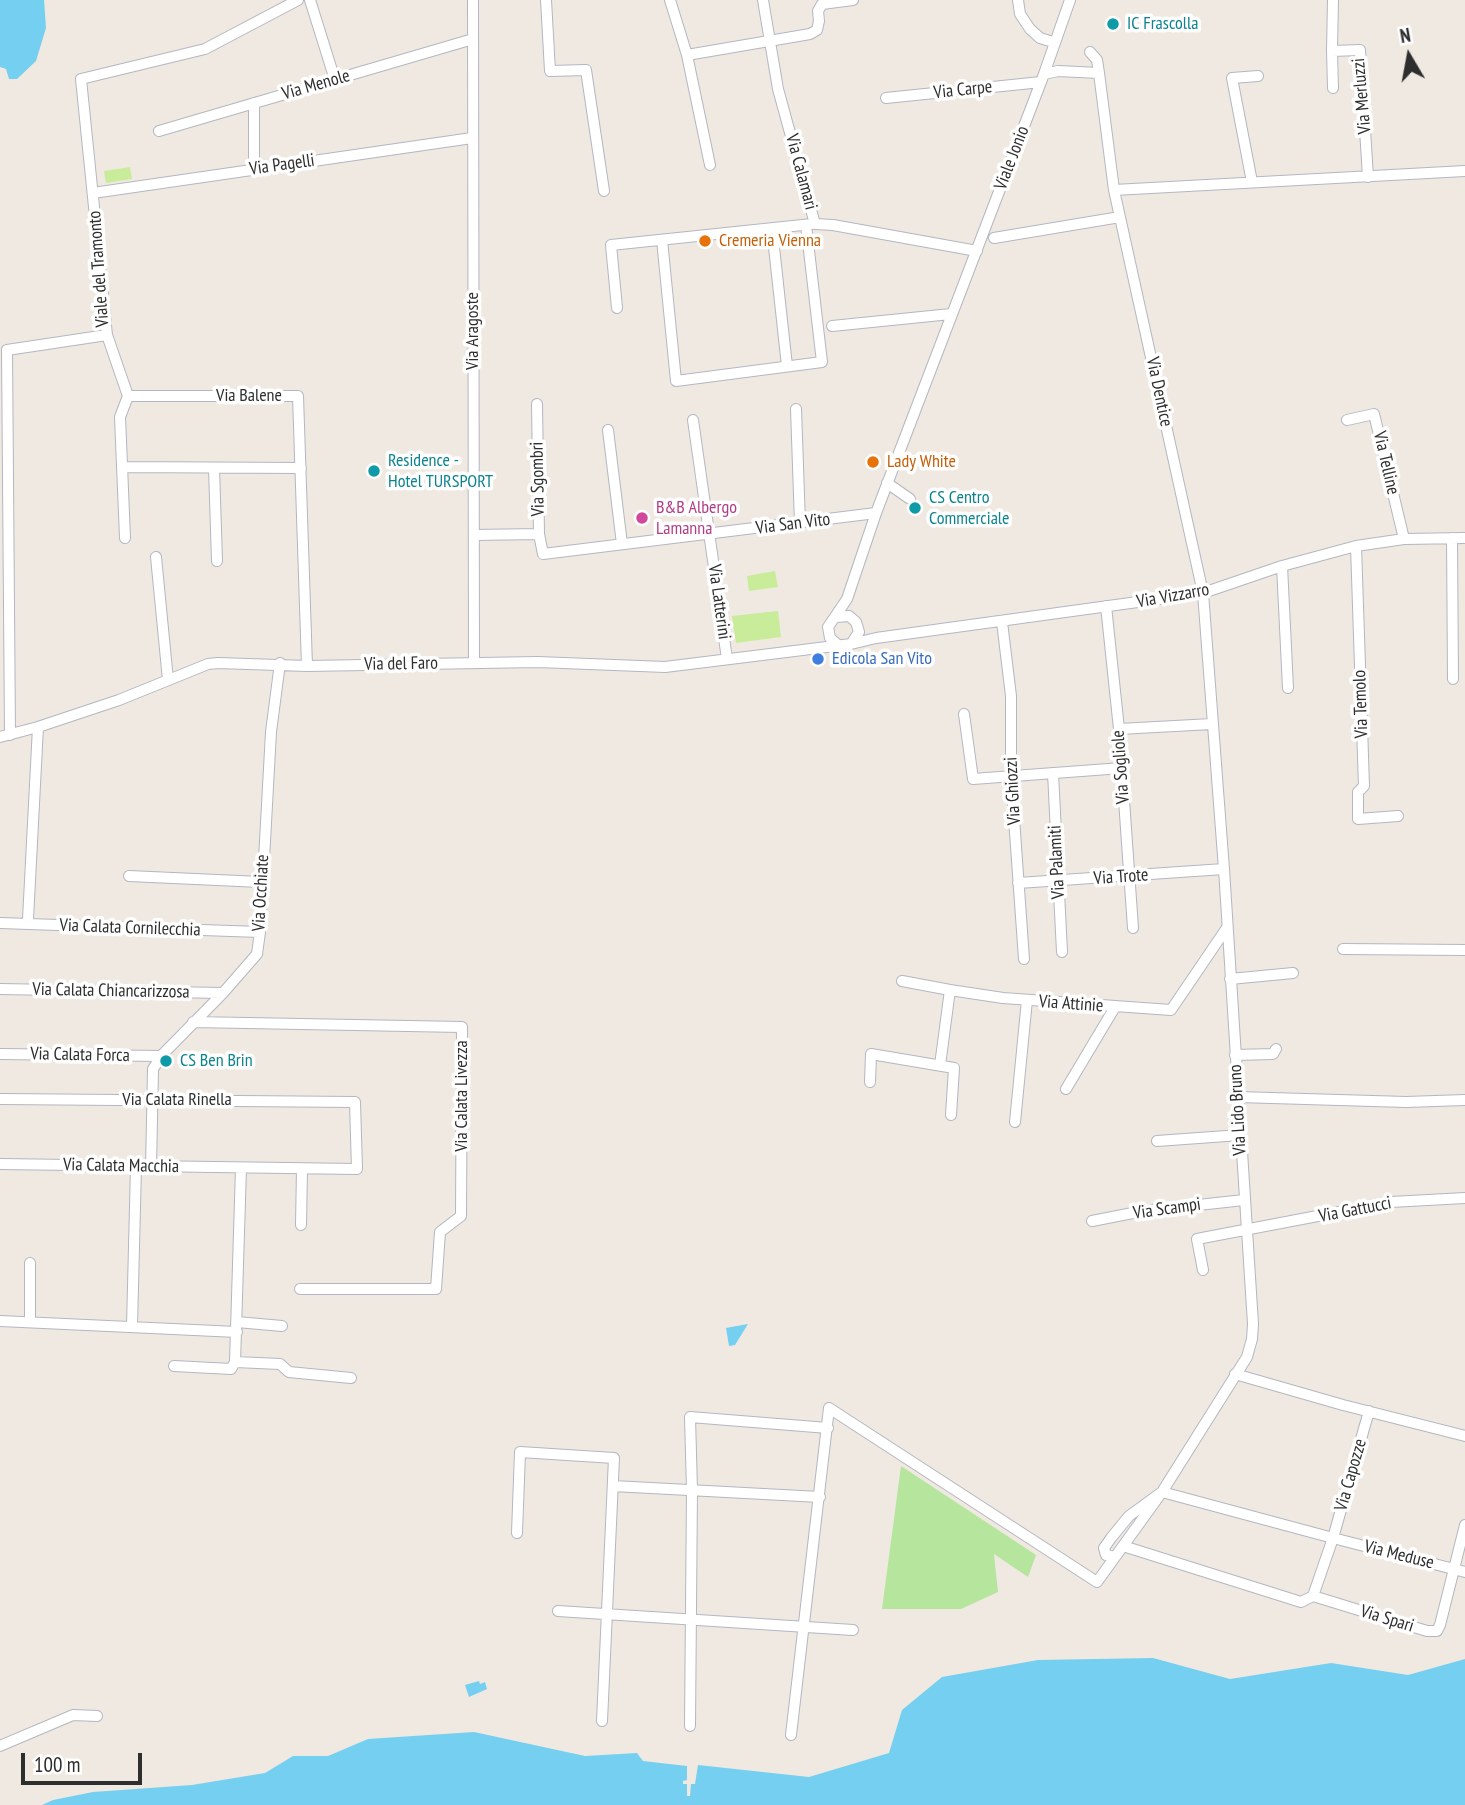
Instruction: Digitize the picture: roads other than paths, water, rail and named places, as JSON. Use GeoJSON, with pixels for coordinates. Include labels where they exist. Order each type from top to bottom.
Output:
{"type":"FeatureCollection","features":[{"type":"Feature","properties":{"kind":"street","name":"Viale del Tramonto"},"geometry":{"type":"LineString","coordinates":[[5,736],[7,351],[107,335],[81,79],[205,49],[298,0]]}},
{"type":"Feature","properties":{"kind":"street"},"geometry":{"type":"LineString","coordinates":[[310,0],[335,79]]}},
{"type":"Feature","properties":{"kind":"street","name":"Via Aragoste"},"geometry":{"type":"LineString","coordinates":[[473,0],[474,662]]}},
{"type":"Feature","properties":{"kind":"street"},"geometry":{"type":"LineString","coordinates":[[546,0],[550,71],[586,69],[604,191]]}},
{"type":"Feature","properties":{"kind":"street"},"geometry":{"type":"LineString","coordinates":[[670,0],[687,55],[710,165]]}},
{"type":"Feature","properties":{"kind":"street","name":"Via Calamari"},"geometry":{"type":"LineString","coordinates":[[763,0],[778,89],[810,225],[833,225],[977,251]]}},
{"type":"Feature","properties":{"kind":"street"},"geometry":{"type":"LineString","coordinates":[[687,55],[810,34],[817,30],[818,11],[822,4],[853,0]]}},
{"type":"Feature","properties":{"kind":"street"},"geometry":{"type":"LineString","coordinates":[[1018,0],[1020,14],[1030,29],[1040,38],[1053,43]]}},
{"type":"Feature","properties":{"kind":"street","name":"Viale Jonio"},"geometry":{"type":"LineString","coordinates":[[836,617],[848,598],[876,513],[1070,0]]}},
{"type":"Feature","properties":{"kind":"street","name":"Via Merluzzi"},"geometry":{"type":"LineString","coordinates":[[1333,0],[1332,51],[1360,50],[1368,177]]}},
{"type":"Feature","properties":{"kind":"street","name":"Via Menole"},"geometry":{"type":"LineString","coordinates":[[159,131],[472,39]]}},
{"type":"Feature","properties":{"kind":"street"},"geometry":{"type":"LineString","coordinates":[[1332,51],[1333,88]]}},
{"type":"Feature","properties":{"kind":"street","name":"Via Dentice"},"geometry":{"type":"LineString","coordinates":[[1090,52],[1097,60],[1114,190],[1203,593]]}},
{"type":"Feature","properties":{"kind":"street"},"geometry":{"type":"LineString","coordinates":[[1049,58],[1058,71]]}},
{"type":"Feature","properties":{"kind":"street"},"geometry":{"type":"LineString","coordinates":[[1042,78],[1058,71],[1099,73]]}},
{"type":"Feature","properties":{"kind":"street"},"geometry":{"type":"LineString","coordinates":[[1252,182],[1232,78],[1258,76]]}},
{"type":"Feature","properties":{"kind":"street","name":"Via Carpe"},"geometry":{"type":"LineString","coordinates":[[886,98],[1042,78]]}},
{"type":"Feature","properties":{"kind":"street"},"geometry":{"type":"LineString","coordinates":[[254,103],[254,170]]}},
{"type":"Feature","properties":{"kind":"street","name":"Via Pagelli"},"geometry":{"type":"LineString","coordinates":[[93,193],[472,138]]}},
{"type":"Feature","properties":{"kind":"street"},"geometry":{"type":"LineString","coordinates":[[1114,190],[1465,171]]}},
{"type":"Feature","properties":{"kind":"street"},"geometry":{"type":"LineString","coordinates":[[994,238],[1120,217]]}},
{"type":"Feature","properties":{"kind":"street"},"geometry":{"type":"LineString","coordinates":[[617,308],[611,245],[810,225],[822,362],[676,381],[662,240]]}},
{"type":"Feature","properties":{"kind":"street"},"geometry":{"type":"LineString","coordinates":[[772,229],[787,366]]}},
{"type":"Feature","properties":{"kind":"street"},"geometry":{"type":"LineString","coordinates":[[832,326],[951,314]]}},
{"type":"Feature","properties":{"kind":"street"},"geometry":{"type":"LineString","coordinates":[[107,335],[128,396],[120,417],[125,538]]}},
{"type":"Feature","properties":{"kind":"street","name":"Via Balene"},"geometry":{"type":"LineString","coordinates":[[128,396],[298,396],[307,666]]}},
{"type":"Feature","properties":{"kind":"street","name":"Via Sgombri"},"geometry":{"type":"LineString","coordinates":[[537,404],[539,534],[543,554]]}},
{"type":"Feature","properties":{"kind":"street"},"geometry":{"type":"LineString","coordinates":[[796,409],[800,523]]}},
{"type":"Feature","properties":{"kind":"street","name":"Via Telline"},"geometry":{"type":"LineString","coordinates":[[1347,420],[1374,414],[1404,539]]}},
{"type":"Feature","properties":{"kind":"street","name":"Via Latterini"},"geometry":{"type":"LineString","coordinates":[[693,420],[727,659]]}},
{"type":"Feature","properties":{"kind":"street"},"geometry":{"type":"LineString","coordinates":[[608,430],[622,544]]}},
{"type":"Feature","properties":{"kind":"street"},"geometry":{"type":"LineString","coordinates":[[123,467],[301,468]]}},
{"type":"Feature","properties":{"kind":"street"},"geometry":{"type":"LineString","coordinates":[[214,468],[217,561]]}},
{"type":"Feature","properties":{"kind":"street"},"geometry":{"type":"LineString","coordinates":[[887,484],[910,499]]}},
{"type":"Feature","properties":{"kind":"street","name":"Via San Vito"},"geometry":{"type":"LineString","coordinates":[[543,554],[876,513]]}},
{"type":"Feature","properties":{"kind":"street"},"geometry":{"type":"LineString","coordinates":[[474,535],[539,534]]}},
{"type":"Feature","properties":{"kind":"street"},"geometry":{"type":"LineString","coordinates":[[1452,538],[1453,679]]}},
{"type":"Feature","properties":{"kind":"street","name":"Via Vizzarro"},"geometry":{"type":"LineString","coordinates":[[837,645],[1203,593],[1282,566],[1356,546],[1404,539],[1465,538]]}},
{"type":"Feature","properties":{"kind":"street","name":"Via Temolo"},"geometry":{"type":"LineString","coordinates":[[1356,546],[1364,786],[1358,792],[1358,819],[1398,816]]}},
{"type":"Feature","properties":{"kind":"street"},"geometry":{"type":"LineString","coordinates":[[156,557],[168,680]]}},
{"type":"Feature","properties":{"kind":"street"},"geometry":{"type":"LineString","coordinates":[[1282,566],[1288,688]]}},
{"type":"Feature","properties":{"kind":"street","name":"Via Lido Bruno"},"geometry":{"type":"LineString","coordinates":[[828,1428],[830,1408],[1097,1582],[1162,1492],[1247,1357],[1253,1324],[1224,869],[1203,593]]}},
{"type":"Feature","properties":{"kind":"street","name":"Viale Jonio"},"geometry":{"type":"LineString","coordinates":[[848,598],[851,618]]}},
{"type":"Feature","properties":{"kind":"street","name":"Via Sogliole"},"geometry":{"type":"LineString","coordinates":[[1106,606],[1119,729],[1133,928]]}},
{"type":"Feature","properties":{"kind":"street"},"geometry":{"type":"LineString","coordinates":[[837,645],[828,633],[830,622],[843,615],[856,622],[857,636],[851,644]]}},
{"type":"Feature","properties":{"kind":"street","name":"Via Ghiozzi"},"geometry":{"type":"LineString","coordinates":[[1002,622],[1011,696],[1011,776],[1024,960]]}},
{"type":"Feature","properties":{"kind":"street","name":"Via Vizzarro"},"geometry":{"type":"LineString","coordinates":[[858,631],[876,638]]}},
{"type":"Feature","properties":{"kind":"street"},"geometry":{"type":"LineString","coordinates":[[813,647],[828,633]]}},
{"type":"Feature","properties":{"kind":"street","name":"Via del Faro"},"geometry":{"type":"LineString","coordinates":[[5,736],[38,727],[208,664],[280,663],[307,666],[538,662],[664,667],[837,645]]}},
{"type":"Feature","properties":{"kind":"street","name":"Via Occhiate"},"geometry":{"type":"LineString","coordinates":[[151,1167],[153,1069],[161,1056],[257,954],[271,732],[280,663]]}},
{"type":"Feature","properties":{"kind":"street"},"geometry":{"type":"LineString","coordinates":[[964,714],[973,779],[1122,768]]}},
{"type":"Feature","properties":{"kind":"street"},"geometry":{"type":"LineString","coordinates":[[1119,729],[1212,724]]}},
{"type":"Feature","properties":{"kind":"street"},"geometry":{"type":"LineString","coordinates":[[28,919],[38,727]]}},
{"type":"Feature","properties":{"kind":"street","name":"Via Palamiti"},"geometry":{"type":"LineString","coordinates":[[1053,773],[1062,952]]}},
{"type":"Feature","properties":{"kind":"street","name":"Via Trote"},"geometry":{"type":"LineString","coordinates":[[1018,883],[1224,869]]}},
{"type":"Feature","properties":{"kind":"street"},"geometry":{"type":"LineString","coordinates":[[129,876],[261,882]]}},
{"type":"Feature","properties":{"kind":"street","name":"Via Calata Cornilecchia"},"geometry":{"type":"LineString","coordinates":[[0,923],[260,933]]}},
{"type":"Feature","properties":{"kind":"street","name":"Via Attinie"},"geometry":{"type":"LineString","coordinates":[[902,981],[1027,1000],[1171,1010],[1227,929]]}},
{"type":"Feature","properties":{"kind":"street"},"geometry":{"type":"LineString","coordinates":[[1343,949],[1465,950]]}},
{"type":"Feature","properties":{"kind":"street"},"geometry":{"type":"LineString","coordinates":[[1230,979],[1293,973]]}},
{"type":"Feature","properties":{"kind":"street","name":"Via Calata Chiancarizzosa"},"geometry":{"type":"LineString","coordinates":[[0,989],[223,993]]}},
{"type":"Feature","properties":{"kind":"street"},"geometry":{"type":"LineString","coordinates":[[940,1065],[950,990]]}},
{"type":"Feature","properties":{"kind":"street"},"geometry":{"type":"LineString","coordinates":[[1015,1122],[1027,1000]]}},
{"type":"Feature","properties":{"kind":"street"},"geometry":{"type":"LineString","coordinates":[[1066,1089],[1115,1007]]}},
{"type":"Feature","properties":{"kind":"street","name":"Via Calata Livezza"},"geometry":{"type":"LineString","coordinates":[[193,1022],[462,1027],[461,1216],[440,1232],[436,1289],[300,1289]]}},
{"type":"Feature","properties":{"kind":"street"},"geometry":{"type":"LineString","coordinates":[[1235,1055],[1273,1054],[1276,1049]]}},
{"type":"Feature","properties":{"kind":"street","name":"Via Calata Forca"},"geometry":{"type":"LineString","coordinates":[[0,1054],[161,1056]]}},
{"type":"Feature","properties":{"kind":"street"},"geometry":{"type":"LineString","coordinates":[[870,1082],[871,1054],[954,1068],[951,1115]]}},
{"type":"Feature","properties":{"kind":"street"},"geometry":{"type":"LineString","coordinates":[[1238,1097],[1465,1101]]}},
{"type":"Feature","properties":{"kind":"street","name":"Via Calata Rinella"},"geometry":{"type":"LineString","coordinates":[[0,1099],[355,1102]]}},
{"type":"Feature","properties":{"kind":"street","name":"Via Calata Macchia"},"geometry":{"type":"LineString","coordinates":[[0,1164],[357,1169],[355,1102]]}},
{"type":"Feature","properties":{"kind":"street"},"geometry":{"type":"LineString","coordinates":[[1157,1141],[1240,1135]]}},
{"type":"Feature","properties":{"kind":"street"},"geometry":{"type":"LineString","coordinates":[[132,1326],[135,1167]]}},
{"type":"Feature","properties":{"kind":"street"},"geometry":{"type":"LineString","coordinates":[[174,1366],[231,1368],[235,1362],[241,1168]]}},
{"type":"Feature","properties":{"kind":"street"},"geometry":{"type":"LineString","coordinates":[[301,1225],[302,1169]]}},
{"type":"Feature","properties":{"kind":"street","name":"Via Gattucci"},"geometry":{"type":"LineString","coordinates":[[1203,1270],[1197,1240],[1391,1202],[1465,1199]]}},
{"type":"Feature","properties":{"kind":"street","name":"Via Scampi"},"geometry":{"type":"LineString","coordinates":[[1092,1221],[1244,1200]]}},
{"type":"Feature","properties":{"kind":"street"},"geometry":{"type":"LineString","coordinates":[[30,1263],[30,1321]]}},
{"type":"Feature","properties":{"kind":"street"},"geometry":{"type":"LineString","coordinates":[[0,1321],[132,1326],[282,1326]]}},
{"type":"Feature","properties":{"kind":"street"},"geometry":{"type":"LineString","coordinates":[[235,1362],[281,1364],[289,1371],[351,1378]]}},
{"type":"Feature","properties":{"kind":"street"},"geometry":{"type":"LineString","coordinates":[[1235,1374],[1465,1436]]}},
{"type":"Feature","properties":{"kind":"street","name":"Via Capozze"},"geometry":{"type":"LineString","coordinates":[[1312,1596],[1333,1538],[1369,1411]]}},
{"type":"Feature","properties":{"kind":"street"},"geometry":{"type":"LineString","coordinates":[[690,1726],[690,1417],[828,1428],[791,1735]]}},
{"type":"Feature","properties":{"kind":"street"},"geometry":{"type":"LineString","coordinates":[[517,1533],[520,1452],[614,1458],[602,1721]]}},
{"type":"Feature","properties":{"kind":"street"},"geometry":{"type":"LineString","coordinates":[[613,1486],[820,1497]]}},
{"type":"Feature","properties":{"kind":"street"},"geometry":{"type":"LineString","coordinates":[[1115,1557],[1106,1555],[1104,1548],[1111,1538],[1129,1517],[1162,1492]]}},
{"type":"Feature","properties":{"kind":"street","name":"Via Meduse"},"geometry":{"type":"LineString","coordinates":[[1162,1492],[1460,1571]]}},
{"type":"Feature","properties":{"kind":"street","name":"Via Spari"},"geometry":{"type":"LineString","coordinates":[[1312,1596],[1432,1632],[1437,1631],[1460,1571],[1465,1525]]}},
{"type":"Feature","properties":{"kind":"street"},"geometry":{"type":"LineString","coordinates":[[1123,1546],[1301,1602],[1312,1596]]}},
{"type":"Feature","properties":{"kind":"street"},"geometry":{"type":"LineString","coordinates":[[558,1611],[853,1630]]}},
{"type":"Feature","properties":{"kind":"street"},"geometry":{"type":"LineString","coordinates":[[0,1746],[74,1715],[97,1716]]}},
{"type":"Feature","properties":{"kind":"water"},"geometry":{"type":"Polygon","coordinates":[[[0,0],[44,0],[46,28],[36,61],[17,79],[9,79],[6,69],[0,67],[0,0]]]}},
{"type":"Feature","properties":{"kind":"water"},"geometry":{"type":"Polygon","coordinates":[[[748,1324],[735,1345],[729,1346],[726,1328],[748,1324]]]}},
{"type":"Feature","properties":{"kind":"water"},"geometry":{"type":"Polygon","coordinates":[[[1153,1658],[1230,1679],[1331,1663],[1408,1675],[1465,1659],[1465,1805],[42,1805],[53,1800],[93,1792],[192,1785],[265,1773],[293,1756],[328,1756],[368,1739],[474,1732],[585,1756],[637,1753],[643,1761],[687,1766],[687,1780],[683,1781],[683,1784],[687,1784],[687,1796],[690,1796],[698,1765],[809,1777],[889,1753],[902,1710],[942,1677],[1038,1660],[1153,1658]]]}},
{"type":"Feature","properties":{"kind":"water"},"geometry":{"type":"Polygon","coordinates":[[[479,1681],[480,1684],[485,1682],[487,1689],[469,1697],[465,1685],[479,1681]]]}},
{"type":"Feature","properties":{"kind":"place","name":"IC Frascolla"},"geometry":{"type":"Point","coordinates":[1113,24]}},
{"type":"Feature","properties":{"kind":"place","name":"Cremeria Vienna"},"geometry":{"type":"Point","coordinates":[705,241]}},
{"type":"Feature","properties":{"kind":"place","name":"Lady White"},"geometry":{"type":"Point","coordinates":[873,462]}},
{"type":"Feature","properties":{"kind":"place","name":"Residence - Hotel TURSPORT"},"geometry":{"type":"Point","coordinates":[374,471]}},
{"type":"Feature","properties":{"kind":"place","name":"CS Centro Commerciale"},"geometry":{"type":"Point","coordinates":[915,508]}},
{"type":"Feature","properties":{"kind":"place","name":"B&B Albergo Lamanna"},"geometry":{"type":"Point","coordinates":[642,518]}},
{"type":"Feature","properties":{"kind":"place","name":"Edicola San Vito"},"geometry":{"type":"Point","coordinates":[818,659]}},
{"type":"Feature","properties":{"kind":"place","name":"CS Ben Brin"},"geometry":{"type":"Point","coordinates":[166,1061]}}]}
